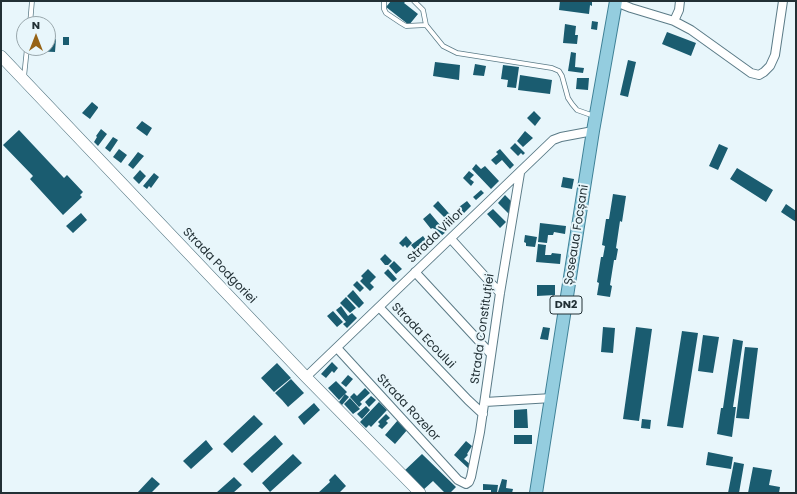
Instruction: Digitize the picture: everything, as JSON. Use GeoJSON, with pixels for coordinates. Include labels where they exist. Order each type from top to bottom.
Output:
{"type":"FeatureCollection","features":[{"type":"Feature","properties":{"kind":"main road","name":"Șoseaua Focșani"},"geometry":{"type":"LineString","coordinates":[[536,493],[616,1]]}},
{"type":"Feature","properties":{"kind":"street"},"geometry":{"type":"LineString","coordinates":[[616,1],[674,21],[691,30],[751,73],[759,75],[770,66],[775,55],[783,1]]}},
{"type":"Feature","properties":{"kind":"street"},"geometry":{"type":"LineString","coordinates":[[674,21],[679,10],[680,1]]}},
{"type":"Feature","properties":{"kind":"street","name":"Strada Podgoriei"},"geometry":{"type":"LineString","coordinates":[[1,56],[306,377],[420,493]]}},
{"type":"Feature","properties":{"kind":"street","name":"Strada Viilor"},"geometry":{"type":"LineString","coordinates":[[306,377],[556,138],[594,131]]}},
{"type":"Feature","properties":{"kind":"street","name":"Strada Constituției"},"geometry":{"type":"LineString","coordinates":[[463,483],[466,484],[471,478],[483,414],[490,353],[520,173]]}},
{"type":"Feature","properties":{"kind":"street"},"geometry":{"type":"LineString","coordinates":[[451,239],[500,293]]}},
{"type":"Feature","properties":{"kind":"street"},"geometry":{"type":"LineString","coordinates":[[415,272],[490,353]]}},
{"type":"Feature","properties":{"kind":"street","name":"Strada Ecoului"},"geometry":{"type":"LineString","coordinates":[[379,307],[483,414]]}},
{"type":"Feature","properties":{"kind":"street","name":"Strada Rozelor"},"geometry":{"type":"LineString","coordinates":[[337,348],[463,483]]}},
{"type":"Feature","properties":{"kind":"street"},"geometry":{"type":"LineString","coordinates":[[485,402],[552,398]]}},
{"type":"Feature","properties":{"kind":"lane"},"geometry":{"type":"LineString","coordinates":[[31,16],[32,1]]}},
{"type":"Feature","properties":{"kind":"lane"},"geometry":{"type":"LineString","coordinates":[[384,1],[384,9],[386,13],[406,26],[426,25]]}},
{"type":"Feature","properties":{"kind":"lane"},"geometry":{"type":"LineString","coordinates":[[414,1],[423,10],[426,25],[443,46],[458,53],[552,68],[559,71],[562,76],[568,98],[572,104],[577,110],[596,117]]}},
{"type":"Feature","properties":{"kind":"lane"},"geometry":{"type":"LineString","coordinates":[[24,80],[26,56]]}},
{"type":"Feature","properties":{"kind":"building"},"geometry":{"type":"Polygon","coordinates":[[[391,1],[406,1],[404,3],[418,14],[409,25],[386,7],[391,1]]]}},
{"type":"Feature","properties":{"kind":"building"},"geometry":{"type":"Polygon","coordinates":[[[560,1],[592,1],[592,6],[590,5],[589,14],[559,10],[560,1]]]}},
{"type":"Feature","properties":{"kind":"building"},"geometry":{"type":"Polygon","coordinates":[[[592,21],[598,22],[597,30],[591,29],[592,21]]]}},
{"type":"Feature","properties":{"kind":"building"},"geometry":{"type":"Polygon","coordinates":[[[565,24],[576,26],[575,35],[578,35],[577,44],[563,43],[565,24]]]}},
{"type":"Feature","properties":{"kind":"building"},"geometry":{"type":"Polygon","coordinates":[[[667,32],[696,43],[691,56],[662,44],[667,32]]]}},
{"type":"Feature","properties":{"kind":"building"},"geometry":{"type":"Polygon","coordinates":[[[63,37],[69,37],[69,45],[63,45],[63,37]]]}},
{"type":"Feature","properties":{"kind":"building"},"geometry":{"type":"Polygon","coordinates":[[[571,52],[576,53],[575,67],[584,68],[583,73],[568,71],[571,52]]]}},
{"type":"Feature","properties":{"kind":"building"},"geometry":{"type":"Polygon","coordinates":[[[628,60],[636,62],[628,97],[620,95],[628,60]]]}},
{"type":"Feature","properties":{"kind":"building"},"geometry":{"type":"Polygon","coordinates":[[[435,62],[460,65],[459,80],[433,76],[435,62]]]}},
{"type":"Feature","properties":{"kind":"building"},"geometry":{"type":"Polygon","coordinates":[[[475,64],[486,66],[484,76],[473,75],[475,64]]]}},
{"type":"Feature","properties":{"kind":"building"},"geometry":{"type":"Polygon","coordinates":[[[503,65],[519,67],[516,88],[507,87],[508,80],[501,79],[503,65]]]}},
{"type":"Feature","properties":{"kind":"building"},"geometry":{"type":"Polygon","coordinates":[[[520,75],[552,80],[550,94],[518,90],[520,75]]]}},
{"type":"Feature","properties":{"kind":"building"},"geometry":{"type":"Polygon","coordinates":[[[577,78],[589,78],[588,90],[576,89],[577,78]]]}},
{"type":"Feature","properties":{"kind":"building"},"geometry":{"type":"Polygon","coordinates":[[[92,102],[98,108],[90,119],[82,113],[92,102]]]}},
{"type":"Feature","properties":{"kind":"building"},"geometry":{"type":"Polygon","coordinates":[[[534,111],[541,118],[535,126],[527,118],[534,111]]]}},
{"type":"Feature","properties":{"kind":"building"},"geometry":{"type":"Polygon","coordinates":[[[142,121],[152,128],[147,136],[136,128],[142,121]]]}},
{"type":"Feature","properties":{"kind":"building"},"geometry":{"type":"Polygon","coordinates":[[[101,129],[107,134],[98,146],[94,142],[101,129]]]}},
{"type":"Feature","properties":{"kind":"building"},"geometry":{"type":"Polygon","coordinates":[[[19,130],[64,178],[67,175],[83,192],[80,195],[82,197],[63,215],[30,179],[33,176],[3,145],[19,130]]]}},
{"type":"Feature","properties":{"kind":"building"},"geometry":{"type":"Polygon","coordinates":[[[525,131],[533,138],[523,147],[517,141],[525,131]]]}},
{"type":"Feature","properties":{"kind":"building"},"geometry":{"type":"Polygon","coordinates":[[[113,137],[118,140],[110,152],[105,148],[113,137]]]}},
{"type":"Feature","properties":{"kind":"building"},"geometry":{"type":"Polygon","coordinates":[[[515,143],[525,153],[523,155],[521,153],[518,156],[510,148],[515,143]]]}},
{"type":"Feature","properties":{"kind":"building"},"geometry":{"type":"Polygon","coordinates":[[[719,144],[728,148],[718,170],[709,166],[719,144]]]}},
{"type":"Feature","properties":{"kind":"building"},"geometry":{"type":"Polygon","coordinates":[[[119,149],[127,155],[121,163],[113,157],[119,149]]]}},
{"type":"Feature","properties":{"kind":"building"},"geometry":{"type":"Polygon","coordinates":[[[500,149],[514,165],[510,169],[502,160],[496,165],[491,160],[498,154],[496,152],[500,149]]]}},
{"type":"Feature","properties":{"kind":"building"},"geometry":{"type":"Polygon","coordinates":[[[138,152],[144,156],[133,169],[128,165],[138,152]]]}},
{"type":"Feature","properties":{"kind":"building"},"geometry":{"type":"Polygon","coordinates":[[[476,164],[481,169],[485,166],[499,181],[491,189],[472,169],[476,164]]]}},
{"type":"Feature","properties":{"kind":"building"},"geometry":{"type":"Polygon","coordinates":[[[737,168],[773,190],[766,202],[730,179],[737,168]]]}},
{"type":"Feature","properties":{"kind":"building"},"geometry":{"type":"Polygon","coordinates":[[[140,170],[146,176],[139,184],[133,178],[140,170]]]}},
{"type":"Feature","properties":{"kind":"building"},"geometry":{"type":"Polygon","coordinates":[[[469,171],[474,175],[470,179],[474,182],[471,186],[463,178],[469,171]]]}},
{"type":"Feature","properties":{"kind":"building"},"geometry":{"type":"Polygon","coordinates":[[[154,173],[159,177],[151,188],[149,186],[147,189],[143,186],[154,173]]]}},
{"type":"Feature","properties":{"kind":"building"},"geometry":{"type":"Polygon","coordinates":[[[563,177],[574,179],[572,189],[561,187],[563,177]]]}},
{"type":"Feature","properties":{"kind":"building"},"geometry":{"type":"Polygon","coordinates":[[[481,190],[484,193],[476,200],[473,197],[481,190]]]}},
{"type":"Feature","properties":{"kind":"building"},"geometry":{"type":"Polygon","coordinates":[[[613,194],[626,196],[622,222],[620,221],[616,248],[618,249],[616,260],[614,260],[610,285],[612,286],[610,297],[597,295],[599,283],[597,282],[601,257],[603,257],[605,246],[602,245],[606,219],[609,219],[613,194]]]}},
{"type":"Feature","properties":{"kind":"building"},"geometry":{"type":"Polygon","coordinates":[[[505,195],[511,201],[510,215],[498,203],[505,195]]]}},
{"type":"Feature","properties":{"kind":"building"},"geometry":{"type":"Polygon","coordinates":[[[438,201],[455,220],[451,224],[433,206],[438,201]]]}},
{"type":"Feature","properties":{"kind":"building"},"geometry":{"type":"Polygon","coordinates":[[[467,201],[471,206],[464,213],[459,207],[467,201]]]}},
{"type":"Feature","properties":{"kind":"building"},"geometry":{"type":"Polygon","coordinates":[[[786,204],[796,211],[796,222],[781,212],[786,204]]]}},
{"type":"Feature","properties":{"kind":"building"},"geometry":{"type":"Polygon","coordinates":[[[493,209],[506,222],[500,228],[487,214],[493,209]]]}},
{"type":"Feature","properties":{"kind":"building"},"geometry":{"type":"Polygon","coordinates":[[[81,213],[87,220],[73,233],[66,226],[81,213]]]}},
{"type":"Feature","properties":{"kind":"building"},"geometry":{"type":"Polygon","coordinates":[[[430,213],[446,232],[441,236],[435,229],[431,229],[423,219],[430,213]]]}},
{"type":"Feature","properties":{"kind":"building"},"geometry":{"type":"Polygon","coordinates":[[[540,223],[566,226],[565,234],[554,232],[553,235],[548,235],[547,243],[538,242],[540,223]]]}},
{"type":"Feature","properties":{"kind":"building"},"geometry":{"type":"Polygon","coordinates":[[[525,235],[537,237],[535,247],[526,246],[526,243],[524,242],[525,235]]]}},
{"type":"Feature","properties":{"kind":"building"},"geometry":{"type":"Polygon","coordinates":[[[406,236],[412,243],[407,248],[405,245],[403,247],[399,243],[406,236]]]}},
{"type":"Feature","properties":{"kind":"building"},"geometry":{"type":"Polygon","coordinates":[[[423,236],[428,243],[426,245],[427,246],[418,254],[411,245],[423,236]]]}},
{"type":"Feature","properties":{"kind":"building"},"geometry":{"type":"Polygon","coordinates":[[[538,244],[546,245],[545,255],[551,255],[552,253],[561,254],[560,264],[536,262],[538,244]]]}},
{"type":"Feature","properties":{"kind":"building"},"geometry":{"type":"Polygon","coordinates":[[[385,254],[392,261],[388,265],[385,265],[380,259],[385,254]]]}},
{"type":"Feature","properties":{"kind":"building"},"geometry":{"type":"Polygon","coordinates":[[[394,261],[402,269],[396,274],[389,266],[394,261]]]}},
{"type":"Feature","properties":{"kind":"building"},"geometry":{"type":"Polygon","coordinates":[[[368,269],[376,277],[370,283],[374,287],[370,291],[360,281],[363,278],[361,276],[368,269]]]}},
{"type":"Feature","properties":{"kind":"building"},"geometry":{"type":"Polygon","coordinates":[[[388,269],[397,279],[393,282],[384,273],[388,269]]]}},
{"type":"Feature","properties":{"kind":"building"},"geometry":{"type":"Polygon","coordinates":[[[357,281],[364,288],[360,292],[353,285],[357,281]]]}},
{"type":"Feature","properties":{"kind":"building"},"geometry":{"type":"Polygon","coordinates":[[[537,285],[555,285],[555,295],[537,296],[537,285]]]}},
{"type":"Feature","properties":{"kind":"building"},"geometry":{"type":"Polygon","coordinates":[[[353,290],[364,303],[359,308],[347,296],[353,290]]]}},
{"type":"Feature","properties":{"kind":"building"},"geometry":{"type":"Polygon","coordinates":[[[346,297],[356,308],[350,313],[340,303],[346,297]]]}},
{"type":"Feature","properties":{"kind":"building"},"geometry":{"type":"Polygon","coordinates":[[[341,306],[348,316],[352,313],[357,318],[347,328],[343,324],[346,322],[336,310],[341,306]]]}},
{"type":"Feature","properties":{"kind":"building"},"geometry":{"type":"Polygon","coordinates":[[[333,311],[343,322],[337,327],[327,316],[333,311]]]}},
{"type":"Feature","properties":{"kind":"building"},"geometry":{"type":"Polygon","coordinates":[[[543,327],[550,328],[548,340],[540,339],[543,327]]]}},
{"type":"Feature","properties":{"kind":"building"},"geometry":{"type":"Polygon","coordinates":[[[603,327],[615,328],[613,353],[601,352],[603,327]]]}},
{"type":"Feature","properties":{"kind":"building"},"geometry":{"type":"Polygon","coordinates":[[[636,327],[652,329],[639,421],[623,419],[636,327]]]}},
{"type":"Feature","properties":{"kind":"building"},"geometry":{"type":"Polygon","coordinates":[[[682,331],[698,333],[683,428],[667,426],[682,331]]]}},
{"type":"Feature","properties":{"kind":"building"},"geometry":{"type":"Polygon","coordinates":[[[703,335],[719,337],[713,373],[698,371],[703,335]]]}},
{"type":"Feature","properties":{"kind":"building"},"geometry":{"type":"Polygon","coordinates":[[[733,339],[743,341],[733,407],[736,407],[732,437],[717,434],[721,408],[723,408],[733,339]]]}},
{"type":"Feature","properties":{"kind":"building"},"geometry":{"type":"Polygon","coordinates":[[[745,347],[758,348],[749,419],[736,418],[745,347]]]}},
{"type":"Feature","properties":{"kind":"building"},"geometry":{"type":"Polygon","coordinates":[[[332,362],[338,368],[334,373],[332,371],[326,378],[321,374],[332,362]]]}},
{"type":"Feature","properties":{"kind":"building"},"geometry":{"type":"Polygon","coordinates":[[[277,363],[291,378],[274,392],[261,378],[277,363]]]}},
{"type":"Feature","properties":{"kind":"building"},"geometry":{"type":"Polygon","coordinates":[[[348,375],[353,379],[346,387],[341,383],[348,375]]]}},
{"type":"Feature","properties":{"kind":"building"},"geometry":{"type":"Polygon","coordinates":[[[291,379],[304,393],[288,407],[275,393],[291,379]]]}},
{"type":"Feature","properties":{"kind":"building"},"geometry":{"type":"Polygon","coordinates":[[[336,381],[347,392],[339,400],[328,388],[336,381]]]}},
{"type":"Feature","properties":{"kind":"building"},"geometry":{"type":"Polygon","coordinates":[[[365,388],[370,393],[360,402],[362,404],[359,407],[350,397],[354,393],[357,396],[365,388]]]}},
{"type":"Feature","properties":{"kind":"building"},"geometry":{"type":"Polygon","coordinates":[[[345,394],[349,397],[342,405],[339,402],[345,394]]]}},
{"type":"Feature","properties":{"kind":"building"},"geometry":{"type":"Polygon","coordinates":[[[371,396],[376,400],[369,407],[365,402],[371,396]]]}},
{"type":"Feature","properties":{"kind":"building"},"geometry":{"type":"Polygon","coordinates":[[[350,398],[360,409],[353,414],[344,404],[350,398]]]}},
{"type":"Feature","properties":{"kind":"building"},"geometry":{"type":"Polygon","coordinates":[[[379,402],[387,410],[371,427],[369,425],[366,428],[360,422],[379,402]]]}},
{"type":"Feature","properties":{"kind":"building"},"geometry":{"type":"Polygon","coordinates":[[[314,403],[320,410],[304,425],[298,417],[314,403]]]}},
{"type":"Feature","properties":{"kind":"building"},"geometry":{"type":"Polygon","coordinates":[[[366,406],[370,410],[362,419],[357,414],[366,406]]]}},
{"type":"Feature","properties":{"kind":"building"},"geometry":{"type":"Polygon","coordinates":[[[527,409],[528,428],[514,428],[514,410],[527,409]]]}},
{"type":"Feature","properties":{"kind":"building"},"geometry":{"type":"Polygon","coordinates":[[[386,414],[390,418],[386,421],[388,423],[382,429],[378,426],[380,424],[378,422],[386,414]]]}},
{"type":"Feature","properties":{"kind":"building"},"geometry":{"type":"Polygon","coordinates":[[[254,415],[263,424],[232,453],[223,444],[254,415]]]}},
{"type":"Feature","properties":{"kind":"building"},"geometry":{"type":"Polygon","coordinates":[[[642,419],[651,420],[650,429],[641,428],[642,419]]]}},
{"type":"Feature","properties":{"kind":"building"},"geometry":{"type":"Polygon","coordinates":[[[398,420],[408,429],[395,444],[385,435],[398,420]]]}},
{"type":"Feature","properties":{"kind":"building"},"geometry":{"type":"Polygon","coordinates":[[[275,435],[283,444],[252,473],[243,464],[275,435]]]}},
{"type":"Feature","properties":{"kind":"building"},"geometry":{"type":"Polygon","coordinates":[[[514,435],[532,435],[532,444],[514,444],[514,435]]]}},
{"type":"Feature","properties":{"kind":"building"},"geometry":{"type":"Polygon","coordinates":[[[206,440],[213,449],[191,469],[183,461],[206,440]]]}},
{"type":"Feature","properties":{"kind":"building"},"geometry":{"type":"Polygon","coordinates":[[[466,441],[472,446],[467,454],[468,455],[464,459],[471,465],[469,469],[454,455],[466,441]]]}},
{"type":"Feature","properties":{"kind":"building"},"geometry":{"type":"Polygon","coordinates":[[[708,452],[733,457],[731,469],[706,465],[708,452]]]}},
{"type":"Feature","properties":{"kind":"building"},"geometry":{"type":"Polygon","coordinates":[[[293,454],[302,463],[270,492],[262,483],[293,454]]]}},
{"type":"Feature","properties":{"kind":"building"},"geometry":{"type":"Polygon","coordinates":[[[422,454],[456,487],[450,493],[445,493],[433,481],[422,491],[403,472],[422,454]]]}},
{"type":"Feature","properties":{"kind":"building"},"geometry":{"type":"Polygon","coordinates":[[[734,462],[744,464],[739,493],[728,493],[734,462]]]}},
{"type":"Feature","properties":{"kind":"building"},"geometry":{"type":"Polygon","coordinates":[[[753,467],[772,470],[769,485],[780,487],[779,493],[748,493],[753,467]]]}},
{"type":"Feature","properties":{"kind":"building"},"geometry":{"type":"Polygon","coordinates":[[[335,474],[346,486],[339,493],[318,493],[330,482],[329,480],[335,474]]]}},
{"type":"Feature","properties":{"kind":"building"},"geometry":{"type":"Polygon","coordinates":[[[152,477],[160,484],[151,493],[137,493],[152,477]]]}},
{"type":"Feature","properties":{"kind":"building"},"geometry":{"type":"Polygon","coordinates":[[[234,477],[242,485],[233,493],[216,493],[234,477]]]}},
{"type":"Feature","properties":{"kind":"building"},"geometry":{"type":"Polygon","coordinates":[[[502,479],[507,480],[506,488],[513,489],[512,493],[498,492],[502,479]]]}},
{"type":"Feature","properties":{"kind":"building"},"geometry":{"type":"Polygon","coordinates":[[[483,484],[498,485],[497,493],[491,493],[491,490],[483,490],[483,484]]]}}]}
